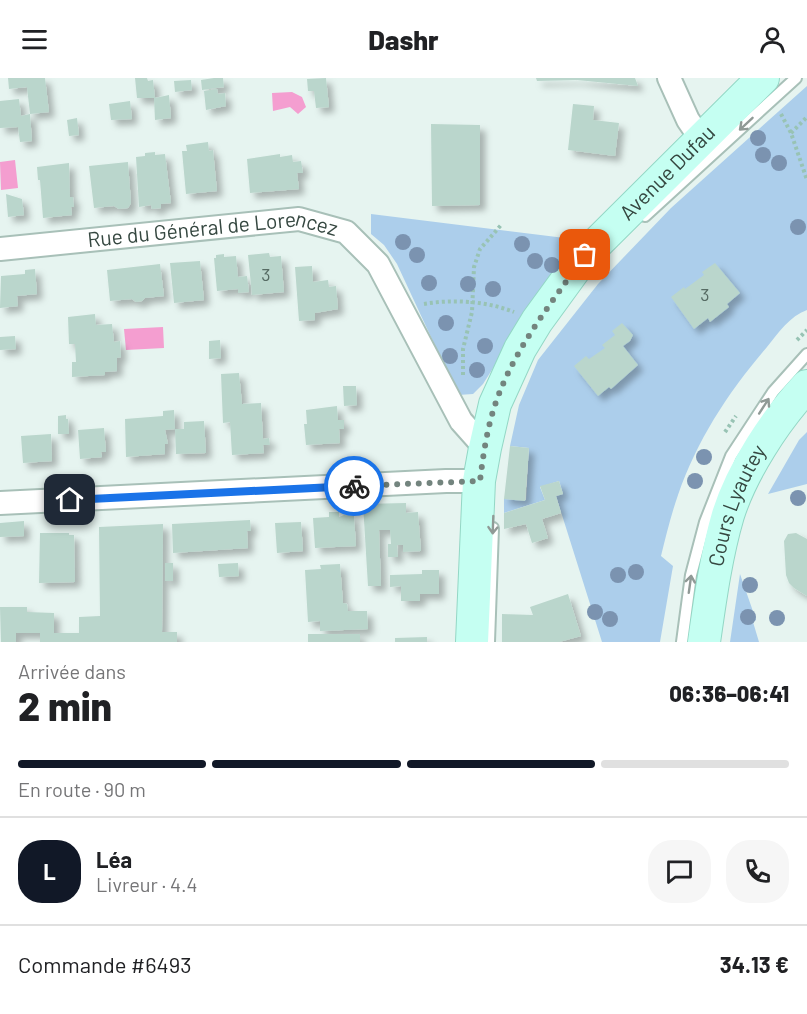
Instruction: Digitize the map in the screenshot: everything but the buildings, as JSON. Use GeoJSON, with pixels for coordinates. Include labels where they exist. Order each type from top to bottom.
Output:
{"type":"FeatureCollection","features":[{"type":"Feature","properties":{"kind":"main road","name":"Avenue Dufau"},"geometry":{"type":"LineString","coordinates":[[472,642],[480,481],[485,448],[495,404],[520,349],[537,321],[585,255],[701,139],[768,88]]}},
{"type":"Feature","properties":{"kind":"main road","name":"Cours Lyautey"},"geometry":{"type":"LineString","coordinates":[[704,642],[713,582],[729,514],[748,470],[772,427],[807,386]]}},
{"type":"Feature","properties":{"kind":"street"},"geometry":{"type":"LineString","coordinates":[[669,78],[687,120],[701,139]]}},
{"type":"Feature","properties":{"kind":"street","name":"Rue du Général de Lorencez"},"geometry":{"type":"LineString","coordinates":[[0,249],[299,219],[346,232],[378,264],[461,421],[485,448]]}},
{"type":"Feature","properties":{"kind":"street"},"geometry":{"type":"LineString","coordinates":[[0,503],[480,481]]}},
{"type":"Feature","properties":{"kind":"lane"},"geometry":{"type":"LineString","coordinates":[[636,225],[768,88],[796,78]]}},
{"type":"Feature","properties":{"kind":"lane"},"geometry":{"type":"LineString","coordinates":[[682,642],[692,575],[705,522],[731,456],[773,392],[807,354]]}},
{"type":"Feature","properties":{"kind":"lane"},"geometry":{"type":"LineString","coordinates":[[489,642],[493,512]]}},
{"type":"Feature","properties":{"kind":"path"},"geometry":{"type":"LineString","coordinates":[[768,88],[791,133],[807,180]]}},
{"type":"Feature","properties":{"kind":"path"},"geometry":{"type":"LineString","coordinates":[[791,133],[807,117]]}},
{"type":"Feature","properties":{"kind":"path"},"geometry":{"type":"LineString","coordinates":[[461,421],[466,394],[462,366],[463,348],[473,303],[474,267],[480,249],[502,224]]}},
{"type":"Feature","properties":{"kind":"path"},"geometry":{"type":"LineString","coordinates":[[401,307],[447,300],[501,307],[537,321]]}},
{"type":"Feature","properties":{"kind":"shaded area"},"geometry":{"type":"Polygon","coordinates":[[[807,86],[807,310],[795,316],[785,325],[740,381],[704,436],[686,475],[673,510],[661,556],[673,566],[660,642],[602,642],[556,496],[563,494],[559,481],[540,487],[545,500],[504,513],[504,499],[526,500],[529,448],[510,446],[519,405],[538,360],[598,284],[671,208],[807,86]]]}},
{"type":"Feature","properties":{"kind":"shaded area"},"geometry":{"type":"Polygon","coordinates":[[[292,92],[302,97],[306,107],[298,114],[290,107],[273,111],[272,93],[292,92]]]}},
{"type":"Feature","properties":{"kind":"shaded area"},"geometry":{"type":"Polygon","coordinates":[[[15,160],[18,188],[1,190],[0,162],[15,160]]]}},
{"type":"Feature","properties":{"kind":"shaded area"},"geometry":{"type":"Polygon","coordinates":[[[371,214],[581,240],[516,332],[483,384],[473,394],[458,395],[397,264],[384,245],[371,234],[371,214]]]}},
{"type":"Feature","properties":{"kind":"shaded area"},"geometry":{"type":"Polygon","coordinates":[[[163,327],[164,348],[126,350],[124,329],[163,327]]]}},
{"type":"Feature","properties":{"kind":"shaded area"},"geometry":{"type":"Polygon","coordinates":[[[807,432],[807,484],[768,494],[799,440],[807,432]]]}},
{"type":"Feature","properties":{"kind":"shaded area"},"geometry":{"type":"Polygon","coordinates":[[[740,574],[756,620],[753,622],[759,642],[730,642],[740,574]]]}},
{"type":"Feature","properties":{"kind":"way so far"},"geometry":{"type":"LineString","coordinates":[[354,486],[480,481],[495,404],[520,349],[537,321],[585,255]]}},
{"type":"Feature","properties":{"kind":"route"},"geometry":{"type":"LineString","coordinates":[[70,500],[354,486]]}}]}
